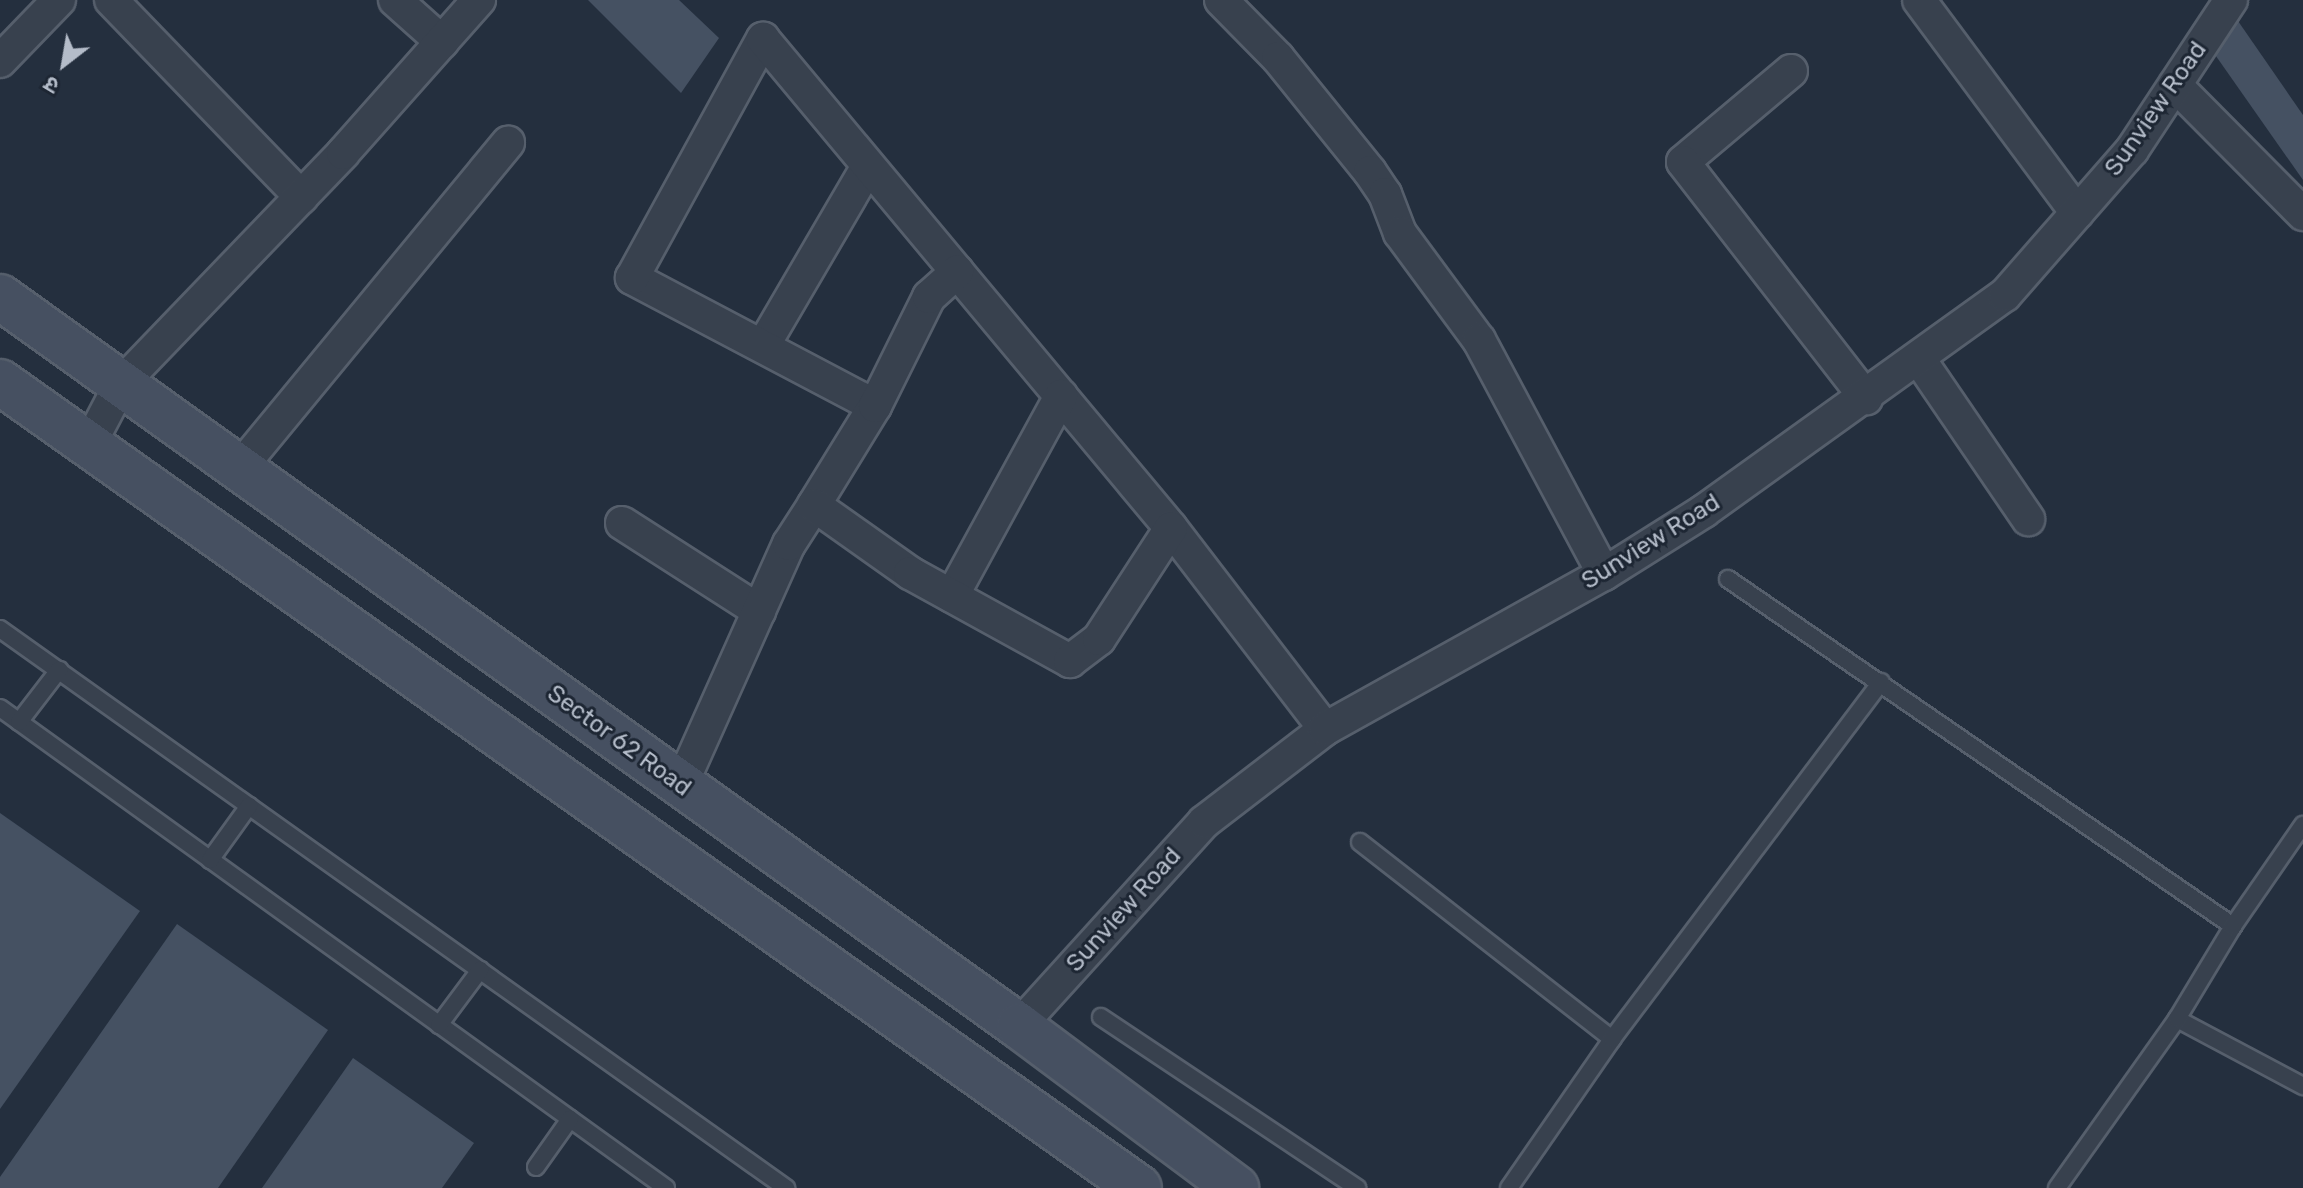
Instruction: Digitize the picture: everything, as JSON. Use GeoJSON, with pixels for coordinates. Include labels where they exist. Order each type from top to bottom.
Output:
{"type":"FeatureCollection","features":[{"type":"Feature","properties":{"kind":"street"},"geometry":{"type":"LineString","coordinates":[[0,61],[59,0]]}},
{"type":"Feature","properties":{"kind":"street"},"geometry":{"type":"LineString","coordinates":[[111,0],[301,197]]}},
{"type":"Feature","properties":{"kind":"street"},"geometry":{"type":"LineString","coordinates":[[395,0],[442,42]]}},
{"type":"Feature","properties":{"kind":"street"},"geometry":{"type":"LineString","coordinates":[[89,445],[121,384],[301,197],[479,0]]}},
{"type":"Feature","properties":{"kind":"street"},"geometry":{"type":"LineString","coordinates":[[1221,0],[1278,58],[1385,194],[1400,233],[1479,340],[1604,574]]}},
{"type":"Feature","properties":{"kind":"street"},"geometry":{"type":"LineString","coordinates":[[1919,0],[2077,213]]}},
{"type":"Feature","properties":{"kind":"street","name":"Sunview Road"},"geometry":{"type":"LineString","coordinates":[[1019,1026],[1204,822],[1325,729],[1604,574],[1704,511],[1866,398],[2005,295],[2132,150],[2231,0]]}},
{"type":"Feature","properties":{"kind":"street"},"geometry":{"type":"LineString","coordinates":[[875,406],[632,278],[763,39],[1171,528],[1325,729]]}},
{"type":"Feature","properties":{"kind":"street"},"geometry":{"type":"LineString","coordinates":[[1791,71],[1683,162],[1866,398]]}},
{"type":"Feature","properties":{"kind":"street"},"geometry":{"type":"LineString","coordinates":[[2175,85],[2303,214]]}},
{"type":"Feature","properties":{"kind":"street"},"geometry":{"type":"LineString","coordinates":[[239,469],[508,143]]}},
{"type":"Feature","properties":{"kind":"street"},"geometry":{"type":"LineString","coordinates":[[763,346],[868,166]]}},
{"type":"Feature","properties":{"kind":"street"},"geometry":{"type":"LineString","coordinates":[[681,785],[789,544],[875,406],[929,297],[957,272]]}},
{"type":"Feature","properties":{"kind":"street","name":"Sector 62 Road"},"geometry":{"type":"LineString","coordinates":[[0,297],[1019,1026],[1236,1188]]}},
{"type":"Feature","properties":{"kind":"street"},"geometry":{"type":"LineString","coordinates":[[1919,359],[2028,519]]}},
{"type":"Feature","properties":{"kind":"street"},"geometry":{"type":"LineString","coordinates":[[0,382],[1139,1188]]}},
{"type":"Feature","properties":{"kind":"street"},"geometry":{"type":"LineString","coordinates":[[952,596],[1061,396]]}},
{"type":"Feature","properties":{"kind":"street"},"geometry":{"type":"LineString","coordinates":[[814,505],[910,573],[1070,661],[1099,639],[1171,528]]}},
{"type":"Feature","properties":{"kind":"street"},"geometry":{"type":"LineString","coordinates":[[622,523],[759,611]]}},
{"type":"Feature","properties":{"kind":"street"},"geometry":{"type":"LineString","coordinates":[[940,1047],[975,996]]}},
{"type":"Feature","properties":{"kind":"lane"},"geometry":{"type":"LineString","coordinates":[[1728,579],[2233,926]]}},
{"type":"Feature","properties":{"kind":"lane"},"geometry":{"type":"LineString","coordinates":[[0,629],[786,1188]]}},
{"type":"Feature","properties":{"kind":"lane"},"geometry":{"type":"LineString","coordinates":[[19,722],[59,670]]}},
{"type":"Feature","properties":{"kind":"lane"},"geometry":{"type":"LineString","coordinates":[[1509,1188],[1612,1039],[1881,682]]}},
{"type":"Feature","properties":{"kind":"lane"},"geometry":{"type":"LineString","coordinates":[[0,708],[666,1188]]}},
{"type":"Feature","properties":{"kind":"lane"},"geometry":{"type":"LineString","coordinates":[[210,860],[249,806]]}},
{"type":"Feature","properties":{"kind":"lane"},"geometry":{"type":"LineString","coordinates":[[2057,1188],[2177,1019],[2233,926],[2303,825]]}},
{"type":"Feature","properties":{"kind":"lane"},"geometry":{"type":"LineString","coordinates":[[1360,842],[1612,1039]]}},
{"type":"Feature","properties":{"kind":"lane"},"geometry":{"type":"LineString","coordinates":[[439,1025],[480,970]]}},
{"type":"Feature","properties":{"kind":"lane"},"geometry":{"type":"LineString","coordinates":[[1101,1017],[1357,1188]]}},
{"type":"Feature","properties":{"kind":"lane"},"geometry":{"type":"LineString","coordinates":[[2177,1019],[2303,1086]]}},
{"type":"Feature","properties":{"kind":"lane"},"geometry":{"type":"LineString","coordinates":[[536,1167],[570,1119]]}},
{"type":"Feature","properties":{"kind":"building"},"geometry":{"type":"Polygon","coordinates":[[[588,0],[679,0],[719,38],[681,93],[588,0]]]}},
{"type":"Feature","properties":{"kind":"building"},"geometry":{"type":"Polygon","coordinates":[[[2229,8],[2303,115],[2303,180],[2197,29],[2229,8]]]}},
{"type":"Feature","properties":{"kind":"building"},"geometry":{"type":"Polygon","coordinates":[[[0,813],[140,911],[0,1109],[0,813]]]}},
{"type":"Feature","properties":{"kind":"building"},"geometry":{"type":"Polygon","coordinates":[[[177,924],[328,1030],[218,1188],[0,1188],[0,1177],[177,924]]]}},
{"type":"Feature","properties":{"kind":"building"},"geometry":{"type":"Polygon","coordinates":[[[353,1058],[474,1143],[442,1188],[262,1188],[353,1058]]]}}]}
